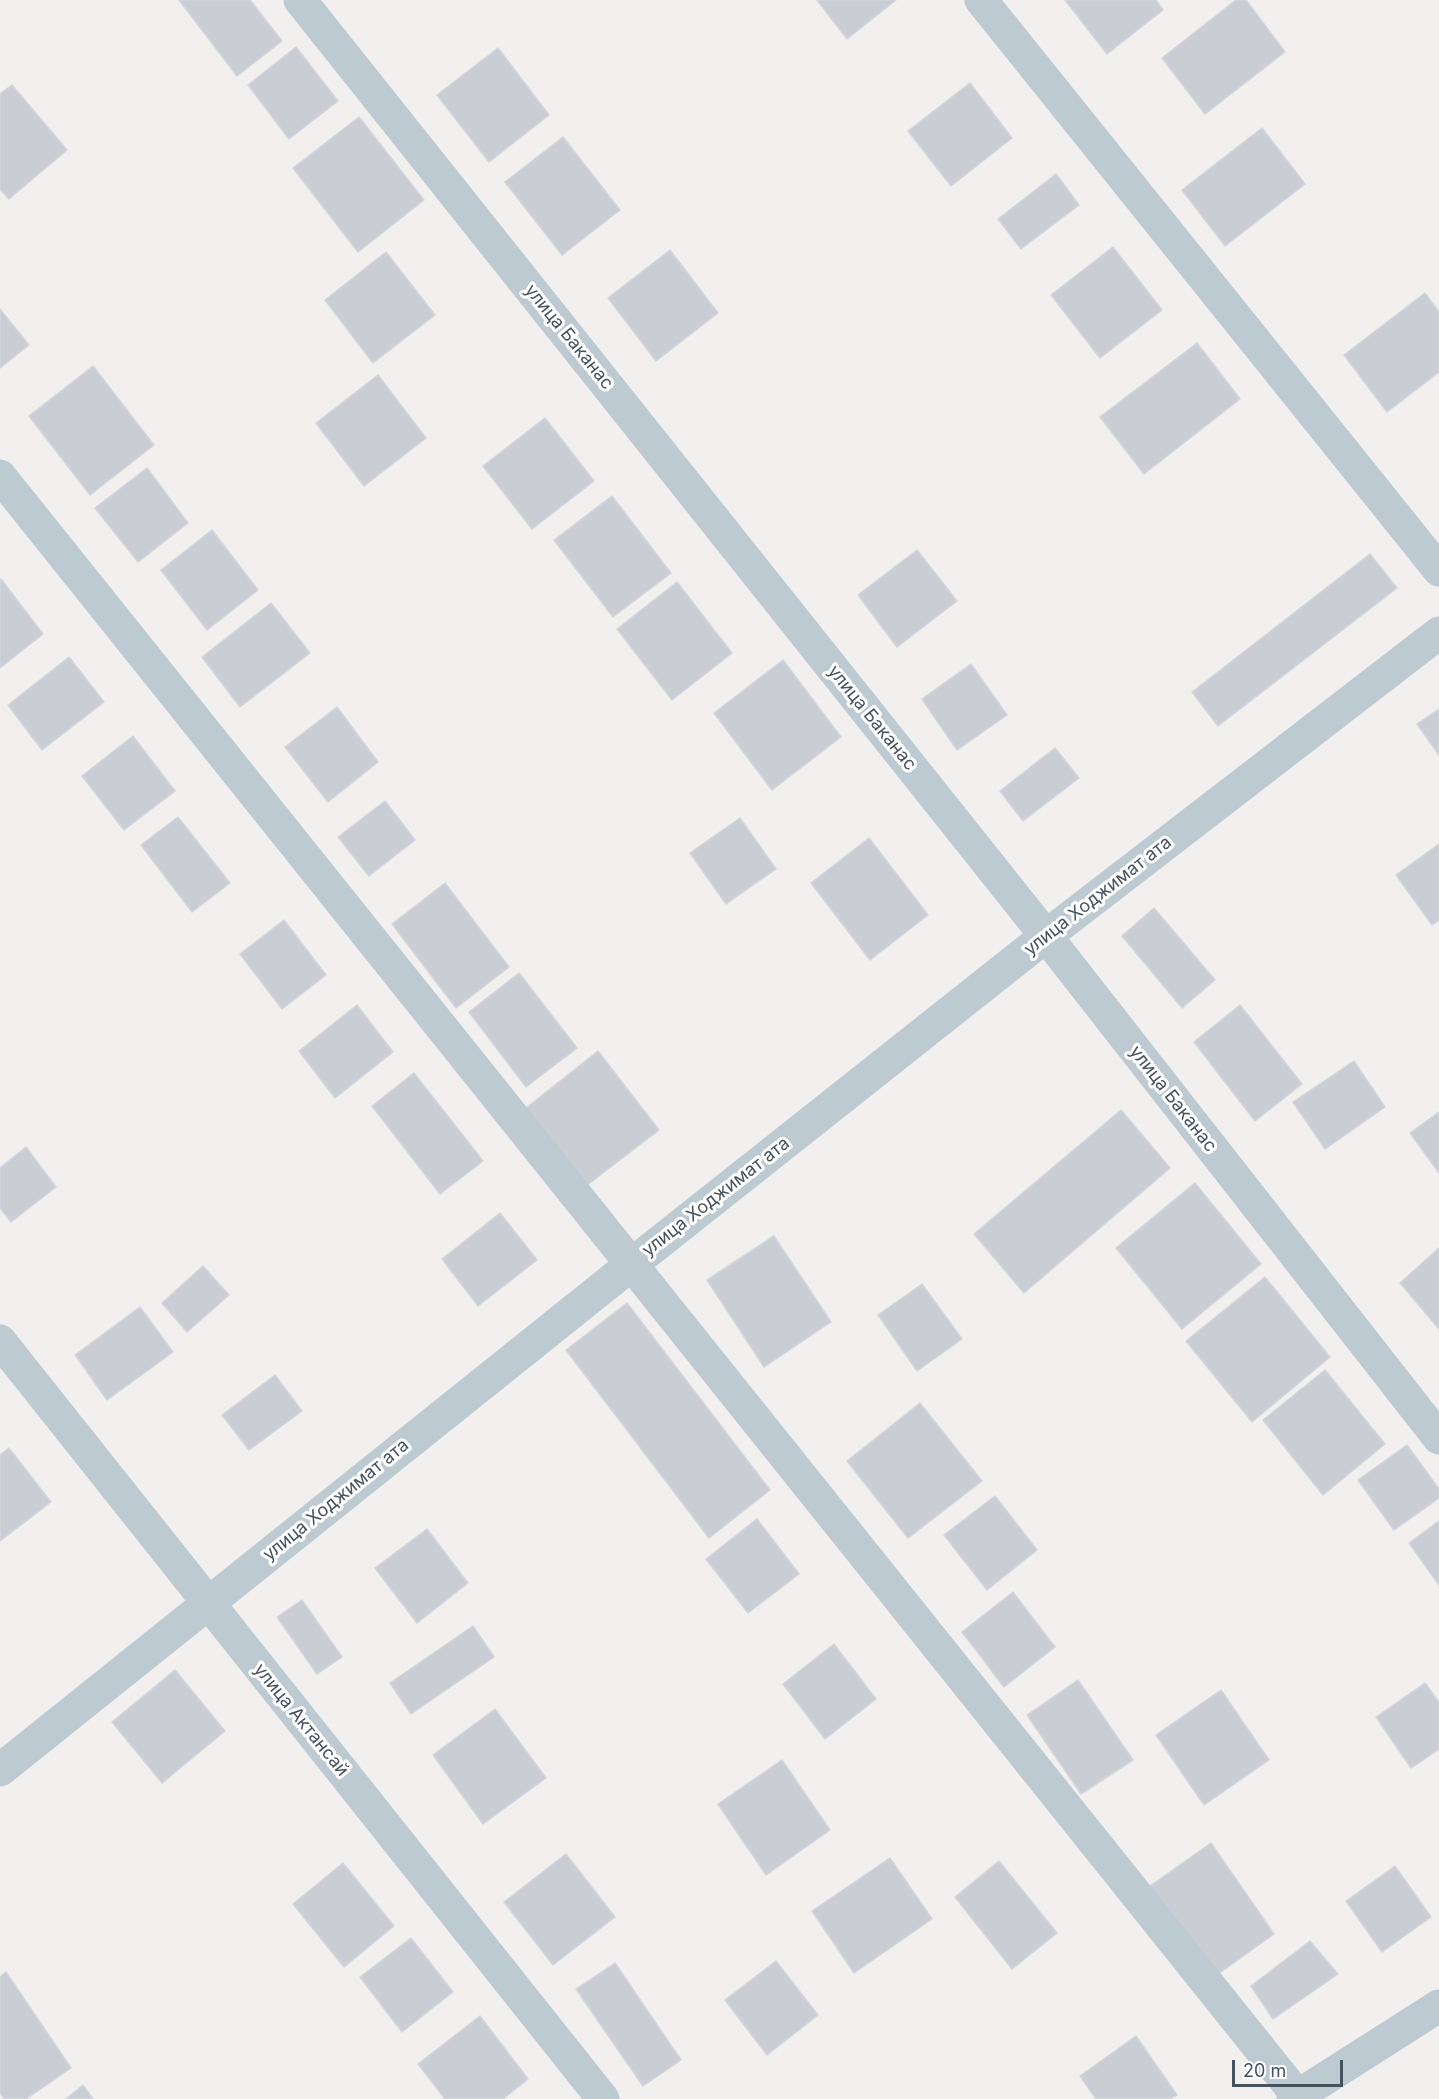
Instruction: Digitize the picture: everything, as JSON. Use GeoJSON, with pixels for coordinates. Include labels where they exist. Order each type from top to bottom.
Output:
{"type":"FeatureCollection","features":[{"type":"Feature","properties":{"kind":"street","name":"улица Баканас"},"geometry":{"type":"LineString","coordinates":[[300,0],[1046,936],[1439,1438]]}},
{"type":"Feature","properties":{"kind":"street"},"geometry":{"type":"LineString","coordinates":[[981,0],[1439,570]]}},
{"type":"Feature","properties":{"kind":"street"},"geometry":{"type":"LineString","coordinates":[[0,477],[632,1264],[1295,2097],[1439,2006]]}},
{"type":"Feature","properties":{"kind":"street","name":"улица Ходжимат ата"},"geometry":{"type":"LineString","coordinates":[[0,1770],[1046,936],[1439,633]]}},
{"type":"Feature","properties":{"kind":"street","name":"улица Актансай"},"geometry":{"type":"LineString","coordinates":[[0,1341],[603,2099]]}},
{"type":"Feature","properties":{"kind":"building"},"geometry":{"type":"Polygon","coordinates":[[[179,0],[250,0],[282,41],[237,76],[179,0]]]}},
{"type":"Feature","properties":{"kind":"building"},"geometry":{"type":"Polygon","coordinates":[[[817,0],[896,0],[847,39],[817,0]]]}},
{"type":"Feature","properties":{"kind":"building"},"geometry":{"type":"Polygon","coordinates":[[[1065,0],[1156,0],[1163,10],[1107,54],[1065,0]]]}},
{"type":"Feature","properties":{"kind":"building"},"geometry":{"type":"Polygon","coordinates":[[[1236,0],[1246,0],[1285,52],[1205,114],[1162,58],[1236,0]]]}},
{"type":"Feature","properties":{"kind":"building"},"geometry":{"type":"Polygon","coordinates":[[[296,47],[338,101],[289,139],[248,85],[296,47]]]}},
{"type":"Feature","properties":{"kind":"building"},"geometry":{"type":"Polygon","coordinates":[[[498,48],[549,115],[489,162],[437,95],[498,48]]]}},
{"type":"Feature","properties":{"kind":"building"},"geometry":{"type":"Polygon","coordinates":[[[970,83],[1012,138],[951,186],[908,131],[970,83]]]}},
{"type":"Feature","properties":{"kind":"building"},"geometry":{"type":"Polygon","coordinates":[[[12,85],[67,150],[9,199],[0,189],[0,94],[12,85]]]}},
{"type":"Feature","properties":{"kind":"building"},"geometry":{"type":"Polygon","coordinates":[[[359,117],[424,200],[358,252],[293,168],[359,117]]]}},
{"type":"Feature","properties":{"kind":"building"},"geometry":{"type":"Polygon","coordinates":[[[1262,128],[1305,184],[1225,246],[1182,190],[1262,128]]]}},
{"type":"Feature","properties":{"kind":"building"},"geometry":{"type":"Polygon","coordinates":[[[563,137],[620,210],[562,255],[505,182],[563,137]]]}},
{"type":"Feature","properties":{"kind":"building"},"geometry":{"type":"Polygon","coordinates":[[[1056,174],[1079,205],[1021,249],[998,219],[1056,174]]]}},
{"type":"Feature","properties":{"kind":"building"},"geometry":{"type":"Polygon","coordinates":[[[1113,247],[1162,310],[1100,358],[1051,295],[1113,247]]]}},
{"type":"Feature","properties":{"kind":"building"},"geometry":{"type":"Polygon","coordinates":[[[670,250],[718,313],[656,361],[608,298],[670,250]]]}},
{"type":"Feature","properties":{"kind":"building"},"geometry":{"type":"Polygon","coordinates":[[[386,252],[435,315],[373,363],[325,300],[386,252]]]}},
{"type":"Feature","properties":{"kind":"building"},"geometry":{"type":"Polygon","coordinates":[[[1425,293],[1439,312],[1439,372],[1387,412],[1344,355],[1425,293]]]}},
{"type":"Feature","properties":{"kind":"building"},"geometry":{"type":"Polygon","coordinates":[[[0,309],[29,345],[0,368],[0,309]]]}},
{"type":"Feature","properties":{"kind":"building"},"geometry":{"type":"Polygon","coordinates":[[[1197,343],[1240,399],[1144,474],[1100,417],[1197,343]]]}},
{"type":"Feature","properties":{"kind":"building"},"geometry":{"type":"Polygon","coordinates":[[[93,366],[154,445],[90,495],[29,416],[93,366]]]}},
{"type":"Feature","properties":{"kind":"building"},"geometry":{"type":"Polygon","coordinates":[[[378,375],[426,438],[364,486],[316,423],[378,375]]]}},
{"type":"Feature","properties":{"kind":"building"},"geometry":{"type":"Polygon","coordinates":[[[545,418],[594,481],[532,529],[483,466],[545,418]]]}},
{"type":"Feature","properties":{"kind":"building"},"geometry":{"type":"Polygon","coordinates":[[[147,468],[188,523],[138,562],[95,508],[147,468]]]}},
{"type":"Feature","properties":{"kind":"building"},"geometry":{"type":"Polygon","coordinates":[[[612,496],[671,573],[613,617],[554,540],[612,496]]]}},
{"type":"Feature","properties":{"kind":"building"},"geometry":{"type":"Polygon","coordinates":[[[212,530],[258,590],[207,630],[161,570],[212,530]]]}},
{"type":"Feature","properties":{"kind":"building"},"geometry":{"type":"Polygon","coordinates":[[[917,550],[957,601],[897,647],[858,595],[917,550]]]}},
{"type":"Feature","properties":{"kind":"building"},"geometry":{"type":"Polygon","coordinates":[[[1370,554],[1397,588],[1218,726],[1192,692],[1370,554]]]}},
{"type":"Feature","properties":{"kind":"building"},"geometry":{"type":"Polygon","coordinates":[[[0,580],[43,634],[0,668],[0,580]]]}},
{"type":"Feature","properties":{"kind":"building"},"geometry":{"type":"Polygon","coordinates":[[[677,582],[732,653],[672,700],[617,629],[677,582]]]}},
{"type":"Feature","properties":{"kind":"building"},"geometry":{"type":"Polygon","coordinates":[[[271,603],[310,653],[240,707],[202,657],[271,603]]]}},
{"type":"Feature","properties":{"kind":"building"},"geometry":{"type":"Polygon","coordinates":[[[69,657],[104,702],[42,750],[8,705],[69,657]]]}},
{"type":"Feature","properties":{"kind":"building"},"geometry":{"type":"Polygon","coordinates":[[[783,660],[841,737],[772,790],[714,713],[783,660]]]}},
{"type":"Feature","properties":{"kind":"building"},"geometry":{"type":"Polygon","coordinates":[[[971,664],[1007,715],[957,750],[922,699],[971,664]]]}},
{"type":"Feature","properties":{"kind":"building"},"geometry":{"type":"Polygon","coordinates":[[[337,707],[378,762],[328,802],[285,747],[337,707]]]}},
{"type":"Feature","properties":{"kind":"building"},"geometry":{"type":"Polygon","coordinates":[[[1439,709],[1439,755],[1417,724],[1439,709]]]}},
{"type":"Feature","properties":{"kind":"building"},"geometry":{"type":"Polygon","coordinates":[[[133,736],[175,791],[124,830],[82,776],[133,736]]]}},
{"type":"Feature","properties":{"kind":"building"},"geometry":{"type":"Polygon","coordinates":[[[1055,748],[1079,778],[1023,821],[1000,791],[1055,748]]]}},
{"type":"Feature","properties":{"kind":"building"},"geometry":{"type":"Polygon","coordinates":[[[385,801],[415,840],[369,876],[338,837],[385,801]]]}},
{"type":"Feature","properties":{"kind":"building"},"geometry":{"type":"Polygon","coordinates":[[[178,817],[230,883],[192,912],[141,845],[178,817]]]}},
{"type":"Feature","properties":{"kind":"building"},"geometry":{"type":"Polygon","coordinates":[[[740,818],[776,869],[726,904],[690,853],[740,818]]]}},
{"type":"Feature","properties":{"kind":"building"},"geometry":{"type":"Polygon","coordinates":[[[869,838],[928,915],[870,960],[811,883],[869,838]]]}},
{"type":"Feature","properties":{"kind":"building"},"geometry":{"type":"Polygon","coordinates":[[[1439,844],[1439,920],[1432,925],[1396,875],[1439,844]]]}},
{"type":"Feature","properties":{"kind":"building"},"geometry":{"type":"Polygon","coordinates":[[[445,883],[509,967],[456,1008],[392,924],[445,883]]]}},
{"type":"Feature","properties":{"kind":"building"},"geometry":{"type":"Polygon","coordinates":[[[1154,908],[1215,980],[1182,1008],[1122,936],[1154,908]]]}},
{"type":"Feature","properties":{"kind":"building"},"geometry":{"type":"Polygon","coordinates":[[[284,920],[326,975],[282,1009],[240,954],[284,920]]]}},
{"type":"Feature","properties":{"kind":"building"},"geometry":{"type":"Polygon","coordinates":[[[519,973],[577,1048],[526,1087],[469,1012],[519,973]]]}},
{"type":"Feature","properties":{"kind":"building"},"geometry":{"type":"Polygon","coordinates":[[[357,1005],[393,1052],[335,1098],[299,1051],[357,1005]]]}},
{"type":"Feature","properties":{"kind":"building"},"geometry":{"type":"Polygon","coordinates":[[[1240,1005],[1302,1084],[1255,1121],[1194,1042],[1240,1005]]]}},
{"type":"Feature","properties":{"kind":"building"},"geometry":{"type":"Polygon","coordinates":[[[598,1051],[659,1130],[586,1186],[526,1108],[598,1051]]]}},
{"type":"Feature","properties":{"kind":"building"},"geometry":{"type":"Polygon","coordinates":[[[1354,1061],[1385,1107],[1325,1149],[1293,1102],[1354,1061]]]}},
{"type":"Feature","properties":{"kind":"building"},"geometry":{"type":"Polygon","coordinates":[[[414,1073],[483,1161],[440,1194],[372,1106],[414,1073]]]}},
{"type":"Feature","properties":{"kind":"building"},"geometry":{"type":"Polygon","coordinates":[[[1121,1110],[1170,1168],[1024,1293],[974,1234],[1121,1110]]]}},
{"type":"Feature","properties":{"kind":"building"},"geometry":{"type":"Polygon","coordinates":[[[1439,1112],[1439,1173],[1410,1133],[1439,1112]]]}},
{"type":"Feature","properties":{"kind":"building"},"geometry":{"type":"Polygon","coordinates":[[[26,1147],[56,1187],[11,1222],[0,1208],[0,1168],[26,1147]]]}},
{"type":"Feature","properties":{"kind":"building"},"geometry":{"type":"Polygon","coordinates":[[[1195,1183],[1261,1264],[1182,1329],[1116,1248],[1195,1183]]]}},
{"type":"Feature","properties":{"kind":"building"},"geometry":{"type":"Polygon","coordinates":[[[500,1213],[537,1260],[478,1306],[442,1259],[500,1213]]]}},
{"type":"Feature","properties":{"kind":"building"},"geometry":{"type":"Polygon","coordinates":[[[774,1236],[831,1322],[764,1367],[707,1280],[774,1236]]]}},
{"type":"Feature","properties":{"kind":"building"},"geometry":{"type":"Polygon","coordinates":[[[1439,1248],[1439,1329],[1400,1283],[1439,1248]]]}},
{"type":"Feature","properties":{"kind":"building"},"geometry":{"type":"Polygon","coordinates":[[[203,1266],[229,1295],[187,1332],[162,1303],[203,1266]]]}},
{"type":"Feature","properties":{"kind":"building"},"geometry":{"type":"Polygon","coordinates":[[[1265,1277],[1330,1357],[1252,1422],[1186,1341],[1265,1277]]]}},
{"type":"Feature","properties":{"kind":"building"},"geometry":{"type":"Polygon","coordinates":[[[922,1284],[962,1339],[917,1371],[878,1315],[922,1284]]]}},
{"type":"Feature","properties":{"kind":"building"},"geometry":{"type":"Polygon","coordinates":[[[627,1303],[770,1490],[709,1538],[566,1350],[627,1303]]]}},
{"type":"Feature","properties":{"kind":"building"},"geometry":{"type":"Polygon","coordinates":[[[140,1307],[173,1352],[107,1400],[75,1355],[140,1307]]]}},
{"type":"Feature","properties":{"kind":"building"},"geometry":{"type":"Polygon","coordinates":[[[1325,1370],[1385,1444],[1323,1495],[1263,1420],[1325,1370]]]}},
{"type":"Feature","properties":{"kind":"building"},"geometry":{"type":"Polygon","coordinates":[[[275,1375],[302,1411],[249,1450],[222,1415],[275,1375]]]}},
{"type":"Feature","properties":{"kind":"building"},"geometry":{"type":"Polygon","coordinates":[[[920,1403],[982,1481],[908,1538],[847,1461],[920,1403]]]}},
{"type":"Feature","properties":{"kind":"building"},"geometry":{"type":"Polygon","coordinates":[[[1407,1445],[1439,1489],[1439,1498],[1394,1530],[1358,1480],[1407,1445]]]}},
{"type":"Feature","properties":{"kind":"building"},"geometry":{"type":"Polygon","coordinates":[[[9,1448],[51,1502],[0,1541],[0,1455],[9,1448]]]}},
{"type":"Feature","properties":{"kind":"building"},"geometry":{"type":"Polygon","coordinates":[[[995,1496],[1037,1550],[987,1590],[944,1535],[995,1496]]]}},
{"type":"Feature","properties":{"kind":"building"},"geometry":{"type":"Polygon","coordinates":[[[757,1519],[799,1574],[748,1613],[706,1559],[757,1519]]]}},
{"type":"Feature","properties":{"kind":"building"},"geometry":{"type":"Polygon","coordinates":[[[1439,1521],[1439,1585],[1409,1543],[1439,1521]]]}},
{"type":"Feature","properties":{"kind":"building"},"geometry":{"type":"Polygon","coordinates":[[[427,1529],[468,1583],[417,1623],[375,1568],[427,1529]]]}},
{"type":"Feature","properties":{"kind":"building"},"geometry":{"type":"Polygon","coordinates":[[[1013,1592],[1055,1647],[1004,1687],[962,1632],[1013,1592]]]}},
{"type":"Feature","properties":{"kind":"building"},"geometry":{"type":"Polygon","coordinates":[[[302,1600],[342,1657],[317,1674],[277,1617],[302,1600]]]}},
{"type":"Feature","properties":{"kind":"building"},"geometry":{"type":"Polygon","coordinates":[[[473,1626],[494,1657],[411,1714],[390,1683],[473,1626]]]}},
{"type":"Feature","properties":{"kind":"building"},"geometry":{"type":"Polygon","coordinates":[[[834,1644],[876,1699],[825,1739],[783,1684],[834,1644]]]}},
{"type":"Feature","properties":{"kind":"building"},"geometry":{"type":"Polygon","coordinates":[[[175,1670],[225,1731],[162,1783],[112,1722],[175,1670]]]}},
{"type":"Feature","properties":{"kind":"building"},"geometry":{"type":"Polygon","coordinates":[[[1078,1680],[1133,1760],[1081,1794],[1027,1715],[1078,1680]]]}},
{"type":"Feature","properties":{"kind":"building"},"geometry":{"type":"Polygon","coordinates":[[[1425,1683],[1439,1702],[1439,1749],[1411,1768],[1376,1717],[1425,1683]]]}},
{"type":"Feature","properties":{"kind":"building"},"geometry":{"type":"Polygon","coordinates":[[[1221,1690],[1269,1760],[1204,1805],[1156,1735],[1221,1690]]]}},
{"type":"Feature","properties":{"kind":"building"},"geometry":{"type":"Polygon","coordinates":[[[495,1709],[546,1778],[483,1824],[433,1755],[495,1709]]]}},
{"type":"Feature","properties":{"kind":"building"},"geometry":{"type":"Polygon","coordinates":[[[782,1760],[830,1830],[766,1875],[718,1804],[782,1760]]]}},
{"type":"Feature","properties":{"kind":"building"},"geometry":{"type":"Polygon","coordinates":[[[1211,1843],[1274,1934],[1214,1977],[1150,1886],[1211,1843]]]}},
{"type":"Feature","properties":{"kind":"building"},"geometry":{"type":"Polygon","coordinates":[[[566,1854],[615,1917],[553,1965],[504,1902],[566,1854]]]}},
{"type":"Feature","properties":{"kind":"building"},"geometry":{"type":"Polygon","coordinates":[[[890,1858],[932,1919],[854,1973],[812,1911],[890,1858]]]}},
{"type":"Feature","properties":{"kind":"building"},"geometry":{"type":"Polygon","coordinates":[[[999,1861],[1057,1933],[1012,1969],[955,1897],[999,1861]]]}},
{"type":"Feature","properties":{"kind":"building"},"geometry":{"type":"Polygon","coordinates":[[[343,1863],[394,1926],[344,1967],[293,1904],[343,1863]]]}},
{"type":"Feature","properties":{"kind":"building"},"geometry":{"type":"Polygon","coordinates":[[[1395,1866],[1431,1917],[1382,1952],[1346,1901],[1395,1866]]]}},
{"type":"Feature","properties":{"kind":"building"},"geometry":{"type":"Polygon","coordinates":[[[411,1938],[453,1992],[402,2032],[360,1977],[411,1938]]]}},
{"type":"Feature","properties":{"kind":"building"},"geometry":{"type":"Polygon","coordinates":[[[1310,1941],[1338,1974],[1273,2019],[1251,1986],[1310,1941]]]}},
{"type":"Feature","properties":{"kind":"building"},"geometry":{"type":"Polygon","coordinates":[[[776,1961],[818,2015],[767,2055],[725,2000],[776,1961]]]}},
{"type":"Feature","properties":{"kind":"building"},"geometry":{"type":"Polygon","coordinates":[[[615,1963],[681,2060],[643,2086],[576,1989],[615,1963]]]}},
{"type":"Feature","properties":{"kind":"building"},"geometry":{"type":"Polygon","coordinates":[[[6,1972],[71,2068],[26,2099],[4,2099],[0,2093],[0,1977],[6,1972]]]}},
{"type":"Feature","properties":{"kind":"building"},"geometry":{"type":"Polygon","coordinates":[[[480,2016],[528,2079],[503,2099],[445,2099],[418,2064],[480,2016]]]}},
{"type":"Feature","properties":{"kind":"building"},"geometry":{"type":"Polygon","coordinates":[[[1136,2036],[1177,2095],[1170,2099],[1096,2099],[1080,2076],[1136,2036]]]}},
{"type":"Feature","properties":{"kind":"building"},"geometry":{"type":"Polygon","coordinates":[[[83,2085],[93,2099],[66,2099],[83,2085]]]}}]}
